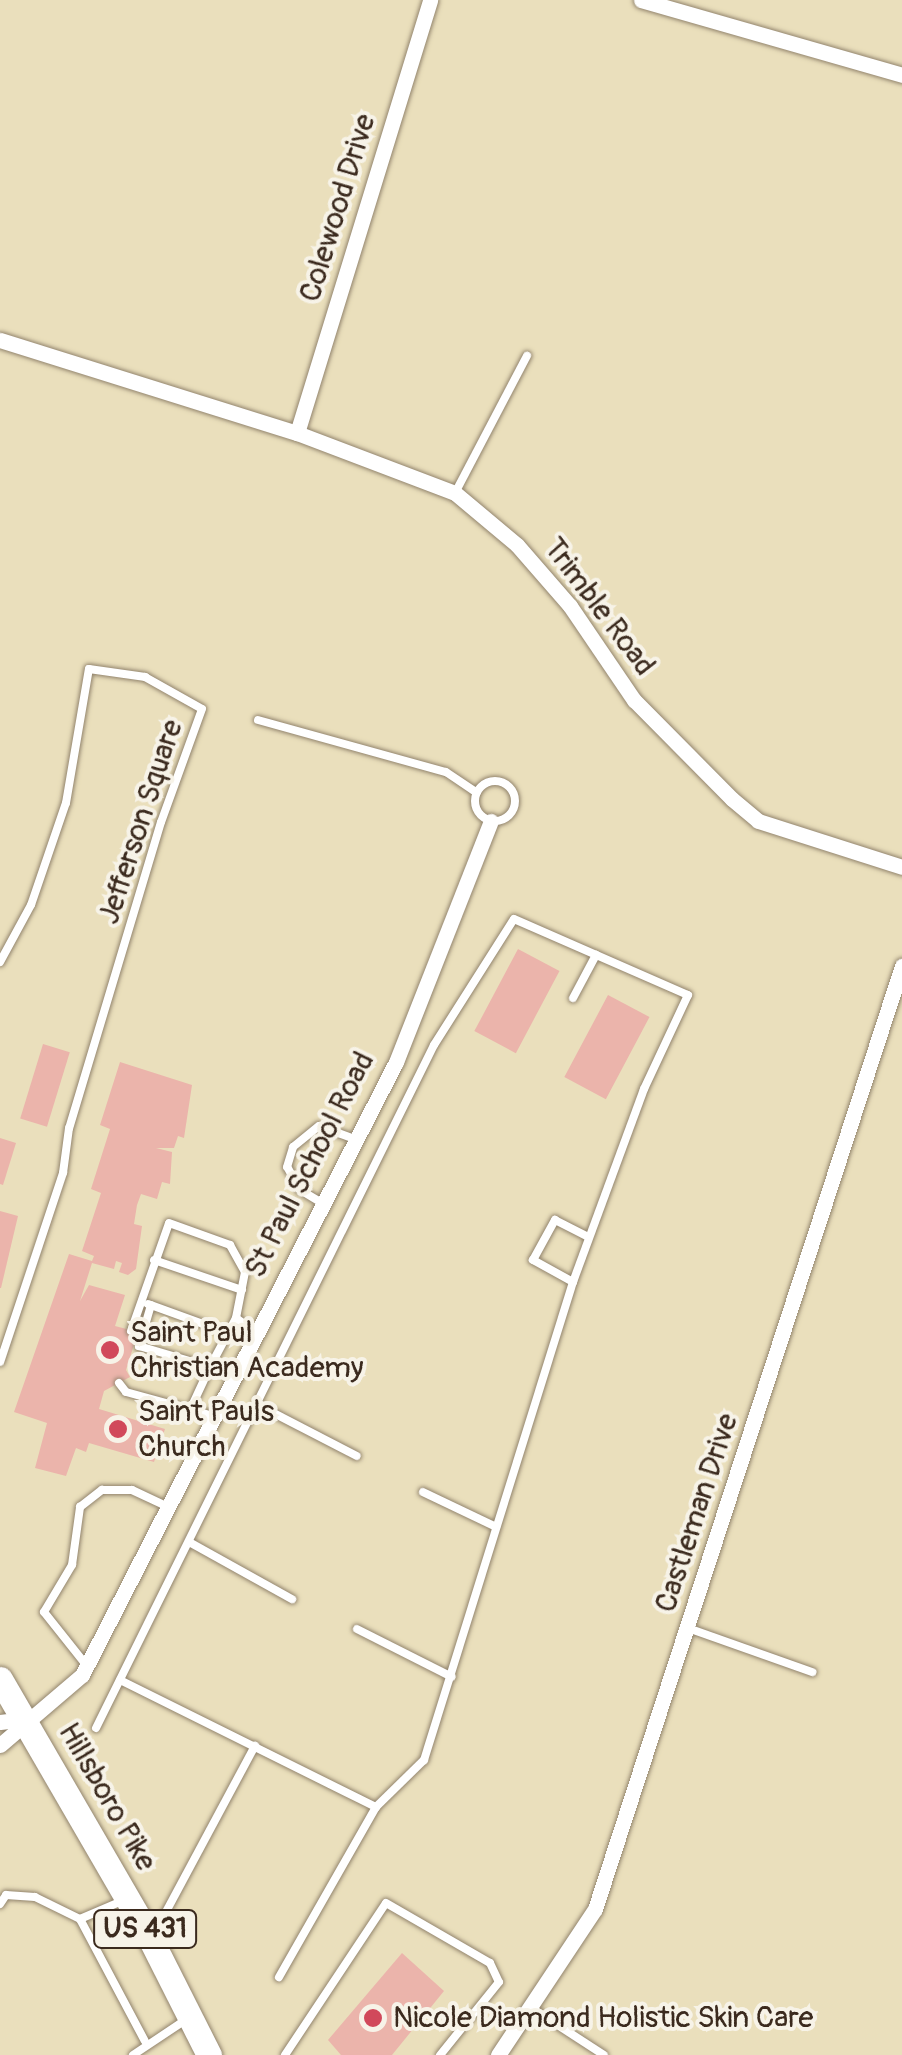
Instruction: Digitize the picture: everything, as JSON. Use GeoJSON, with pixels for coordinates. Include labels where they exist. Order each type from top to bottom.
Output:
{"type":"FeatureCollection","features":[{"type":"Feature","properties":{"kind":"main road","name":"Hillsboro Pike"},"geometry":{"type":"LineString","coordinates":[[0,1679],[12,1720],[128,1898],[209,2055]]}},
{"type":"Feature","properties":{"kind":"street","name":"Colewood Drive"},"geometry":{"type":"LineString","coordinates":[[297,433],[430,0]]}},
{"type":"Feature","properties":{"kind":"street"},"geometry":{"type":"LineString","coordinates":[[641,0],[902,75]]}},
{"type":"Feature","properties":{"kind":"street","name":"Trimble Road"},"geometry":{"type":"LineString","coordinates":[[0,340],[297,433],[455,493],[516,546],[570,606],[634,700],[758,822],[902,867]]}},
{"type":"Feature","properties":{"kind":"street","name":"St Paul School Road"},"geometry":{"type":"LineString","coordinates":[[0,1745],[12,1720],[87,1666],[403,1044],[490,821]]}},
{"type":"Feature","properties":{"kind":"street","name":"Castleman Drive"},"geometry":{"type":"LineString","coordinates":[[498,2055],[595,1910],[902,966]]}},
{"type":"Feature","properties":{"kind":"lane"},"geometry":{"type":"LineString","coordinates":[[455,493],[528,356]]}},
{"type":"Feature","properties":{"kind":"lane","name":"Jefferson Square"},"geometry":{"type":"LineString","coordinates":[[0,962],[31,905],[66,803],[89,669],[145,677],[202,709],[162,822],[70,1128],[63,1173],[0,1362]]}},
{"type":"Feature","properties":{"kind":"lane"},"geometry":{"type":"LineString","coordinates":[[258,720],[446,772],[477,793]]}},
{"type":"Feature","properties":{"kind":"lane"},"geometry":{"type":"LineString","coordinates":[[496,782],[514,794],[509,816],[490,821],[478,812],[477,793],[496,782]]}},
{"type":"Feature","properties":{"kind":"lane"},"geometry":{"type":"LineString","coordinates":[[96,1728],[434,1045],[514,919],[688,995],[573,1282],[424,1760],[376,1807],[280,1977]]}},
{"type":"Feature","properties":{"kind":"lane"},"geometry":{"type":"LineString","coordinates":[[573,998],[596,955]]}},
{"type":"Feature","properties":{"kind":"lane"},"geometry":{"type":"LineString","coordinates":[[322,1203],[300,1190],[287,1167],[293,1147],[319,1126],[356,1139]]}},
{"type":"Feature","properties":{"kind":"lane"},"geometry":{"type":"LineString","coordinates":[[573,1282],[533,1260],[554,1220],[590,1237]]}},
{"type":"Feature","properties":{"kind":"lane"},"geometry":{"type":"LineString","coordinates":[[131,1330],[169,1223],[230,1245],[245,1272],[236,1318],[190,1410]]}},
{"type":"Feature","properties":{"kind":"lane"},"geometry":{"type":"LineString","coordinates":[[154,1260],[242,1290]]}},
{"type":"Feature","properties":{"kind":"lane"},"geometry":{"type":"LineString","coordinates":[[140,1302],[228,1334]]}},
{"type":"Feature","properties":{"kind":"lane"},"geometry":{"type":"LineString","coordinates":[[151,1306],[139,1346],[232,1377]]}},
{"type":"Feature","properties":{"kind":"lane"},"geometry":{"type":"LineString","coordinates":[[236,1318],[255,1332]]}},
{"type":"Feature","properties":{"kind":"lane"},"geometry":{"type":"LineString","coordinates":[[119,1383],[126,1392],[212,1416]]}},
{"type":"Feature","properties":{"kind":"lane"},"geometry":{"type":"LineString","coordinates":[[258,1406],[357,1456]]}},
{"type":"Feature","properties":{"kind":"lane"},"geometry":{"type":"LineString","coordinates":[[87,1666],[44,1612],[72,1565],[80,1507],[102,1490],[132,1490],[167,1506]]}},
{"type":"Feature","properties":{"kind":"lane"},"geometry":{"type":"LineString","coordinates":[[423,1492],[496,1527]]}},
{"type":"Feature","properties":{"kind":"lane"},"geometry":{"type":"LineString","coordinates":[[189,1542],[292,1599]]}},
{"type":"Feature","properties":{"kind":"lane"},"geometry":{"type":"LineString","coordinates":[[688,1628],[812,1672]]}},
{"type":"Feature","properties":{"kind":"lane"},"geometry":{"type":"LineString","coordinates":[[357,1629],[452,1677]]}},
{"type":"Feature","properties":{"kind":"lane"},"geometry":{"type":"LineString","coordinates":[[120,1680],[376,1807]]}},
{"type":"Feature","properties":{"kind":"lane"},"geometry":{"type":"LineString","coordinates":[[151,1940],[254,1746]]}},
{"type":"Feature","properties":{"kind":"lane"},"geometry":{"type":"LineString","coordinates":[[0,1904],[6,1895],[35,1897],[80,1919],[146,2041]]}},
{"type":"Feature","properties":{"kind":"lane"},"geometry":{"type":"LineString","coordinates":[[80,1919],[128,1898]]}},
{"type":"Feature","properties":{"kind":"lane"},"geometry":{"type":"LineString","coordinates":[[286,2055],[386,1903],[490,1963],[499,1982],[440,2055]]}},
{"type":"Feature","properties":{"kind":"lane"},"geometry":{"type":"LineString","coordinates":[[530,2007],[604,2055]]}},
{"type":"Feature","properties":{"kind":"lane"},"geometry":{"type":"LineString","coordinates":[[133,2055],[146,2041],[189,2018]]}},
{"type":"Feature","properties":{"kind":"building"},"geometry":{"type":"Polygon","coordinates":[[[518,949],[559,971],[516,1053],[474,1031],[518,949]]]}},
{"type":"Feature","properties":{"kind":"building"},"geometry":{"type":"Polygon","coordinates":[[[608,995],[649,1017],[606,1099],[564,1077],[608,995]]]}},
{"type":"Feature","properties":{"kind":"building"},"geometry":{"type":"Polygon","coordinates":[[[43,1044],[70,1052],[47,1127],[20,1119],[43,1044]]]}},
{"type":"Feature","properties":{"kind":"building"},"geometry":{"type":"Polygon","coordinates":[[[120,1062],[192,1085],[184,1138],[178,1136],[174,1148],[156,1148],[172,1152],[170,1184],[162,1182],[157,1199],[141,1194],[134,1224],[142,1226],[136,1269],[128,1275],[119,1272],[122,1263],[116,1261],[114,1269],[92,1263],[80,1301],[89,1285],[125,1295],[115,1326],[138,1332],[126,1370],[130,1377],[104,1391],[99,1409],[165,1429],[154,1462],[89,1443],[86,1452],[76,1448],[66,1476],[35,1468],[47,1423],[14,1412],[69,1254],[92,1261],[94,1256],[82,1251],[101,1193],[91,1189],[110,1129],[100,1125],[120,1062]]]}},
{"type":"Feature","properties":{"kind":"building"},"geometry":{"type":"Polygon","coordinates":[[[0,1138],[16,1143],[3,1185],[0,1184],[0,1138]]]}},
{"type":"Feature","properties":{"kind":"building"},"geometry":{"type":"Polygon","coordinates":[[[0,1211],[18,1216],[1,1288],[0,1288],[0,1211]]]}},
{"type":"Feature","properties":{"kind":"building"},"geometry":{"type":"Polygon","coordinates":[[[402,1953],[444,1991],[392,2055],[341,2055],[328,2040],[402,1953]]]}},
{"type":"Feature","properties":{"kind":"place","name":"Saint Paul Christian Academy"},"geometry":{"type":"Point","coordinates":[110,1350]}},
{"type":"Feature","properties":{"kind":"place","name":"Saint Pauls Church"},"geometry":{"type":"Point","coordinates":[118,1429]}},
{"type":"Feature","properties":{"kind":"place","name":"Nicole Diamond Holistic Skin Care"},"geometry":{"type":"Point","coordinates":[373,2018]}}]}
